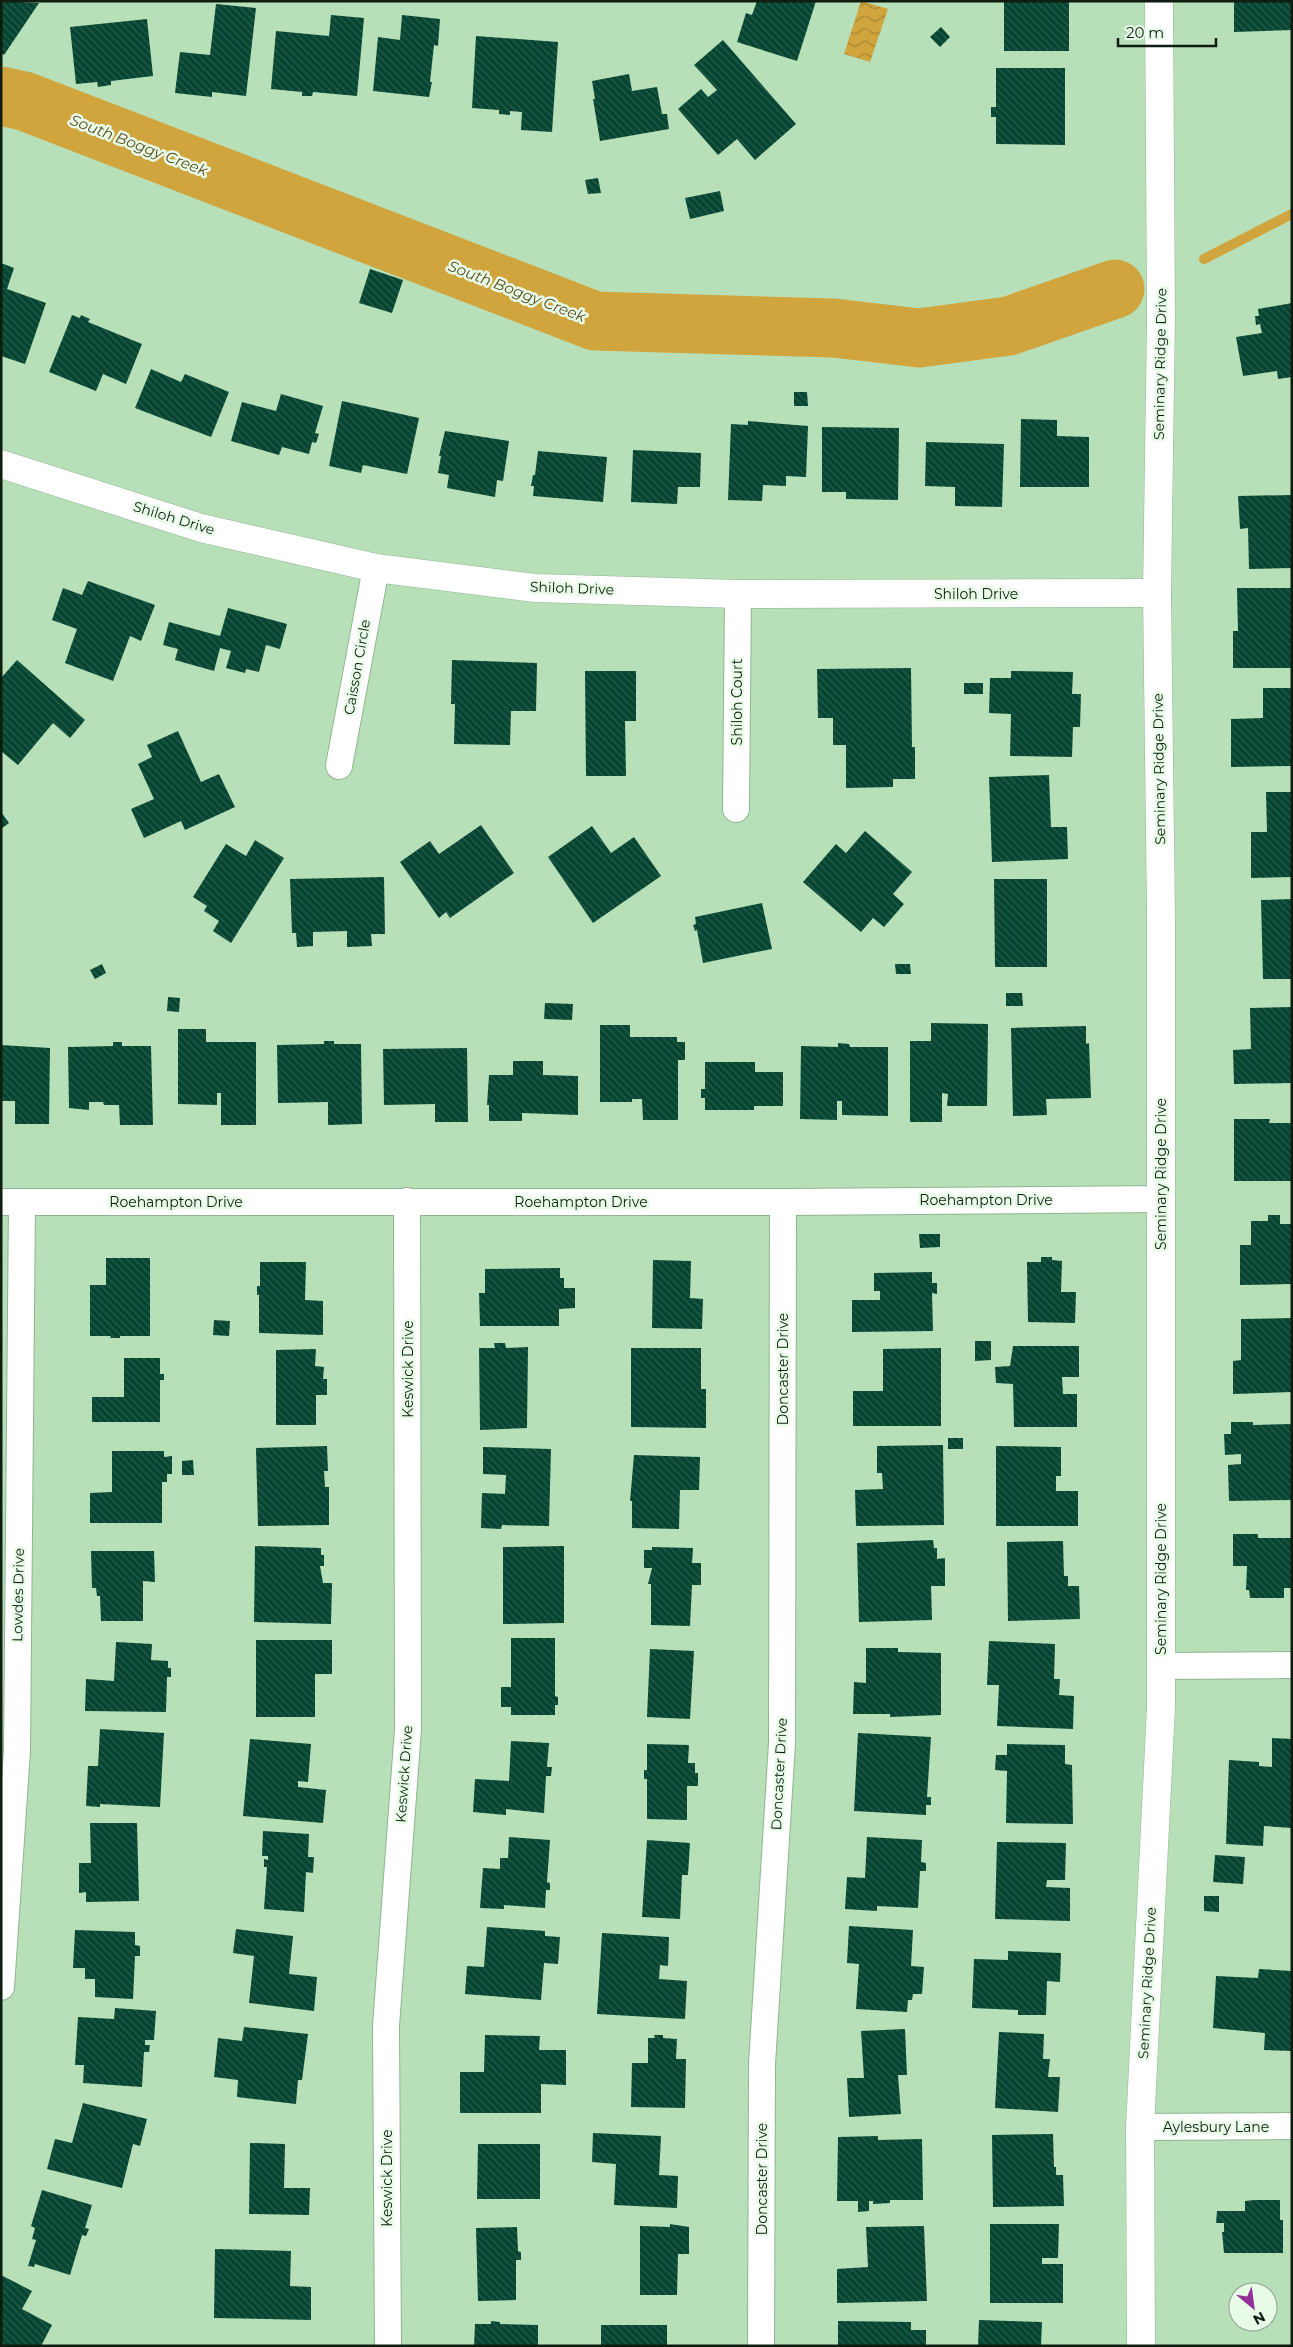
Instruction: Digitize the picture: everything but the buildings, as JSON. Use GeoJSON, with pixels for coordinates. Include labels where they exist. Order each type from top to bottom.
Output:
{"type":"FeatureCollection","features":[{"type":"Feature","properties":{"kind":"street","name":"Seminary Ridge Drive"},"geometry":{"type":"LineString","coordinates":[[1140,2346],[1140,2126],[1161,1708],[1161,1199],[1157,593],[1161,318],[1159,1]]}},
{"type":"Feature","properties":{"kind":"street","name":"Shiloh Drive"},"geometry":{"type":"LineString","coordinates":[[1,464],[201,528],[376,568],[535,588],[738,594],[1157,593]]}},
{"type":"Feature","properties":{"kind":"street","name":"Caisson Circle"},"geometry":{"type":"LineString","coordinates":[[339,766],[376,568]]}},
{"type":"Feature","properties":{"kind":"street","name":"Shiloh Court"},"geometry":{"type":"LineString","coordinates":[[736,809],[738,594]]}},
{"type":"Feature","properties":{"kind":"street","name":"Roehampton Drive"},"geometry":{"type":"LineString","coordinates":[[12,1202],[783,1202],[1161,1199]]}},
{"type":"Feature","properties":{"kind":"street","name":"Keswick Drive"},"geometry":{"type":"LineString","coordinates":[[388,2346],[386,2026],[408,1729],[407,1201]]}},
{"type":"Feature","properties":{"kind":"street","name":"Lowdes Drive"},"geometry":{"type":"LineString","coordinates":[[1,1987],[17,1751],[12,1202]]}},
{"type":"Feature","properties":{"kind":"street","name":"Doncaster Drive"},"geometry":{"type":"LineString","coordinates":[[762,2346],[762,2064],[782,1744],[783,1202]]}},
{"type":"Feature","properties":{"kind":"street"},"geometry":{"type":"LineString","coordinates":[[1161,1666],[1292,1665]]}},
{"type":"Feature","properties":{"kind":"street","name":"Aylesbury Lane"},"geometry":{"type":"LineString","coordinates":[[1140,2126],[1292,2126]]}},
{"type":"Feature","properties":{"kind":"water"},"geometry":{"type":"Polygon","coordinates":[[[861,1],[888,9],[870,62],[844,54],[861,1]]]}},
{"type":"Feature","properties":{"kind":"waterway","name":"South Boggy Creek"},"geometry":{"type":"LineString","coordinates":[[1,96],[24,101],[595,321],[834,328],[919,338],[1009,326],[1115,289]]}},
{"type":"Feature","properties":{"kind":"waterway","name":"South Boggy Creek"},"geometry":{"type":"LineString","coordinates":[[1204,259],[1292,214]]}}]}
